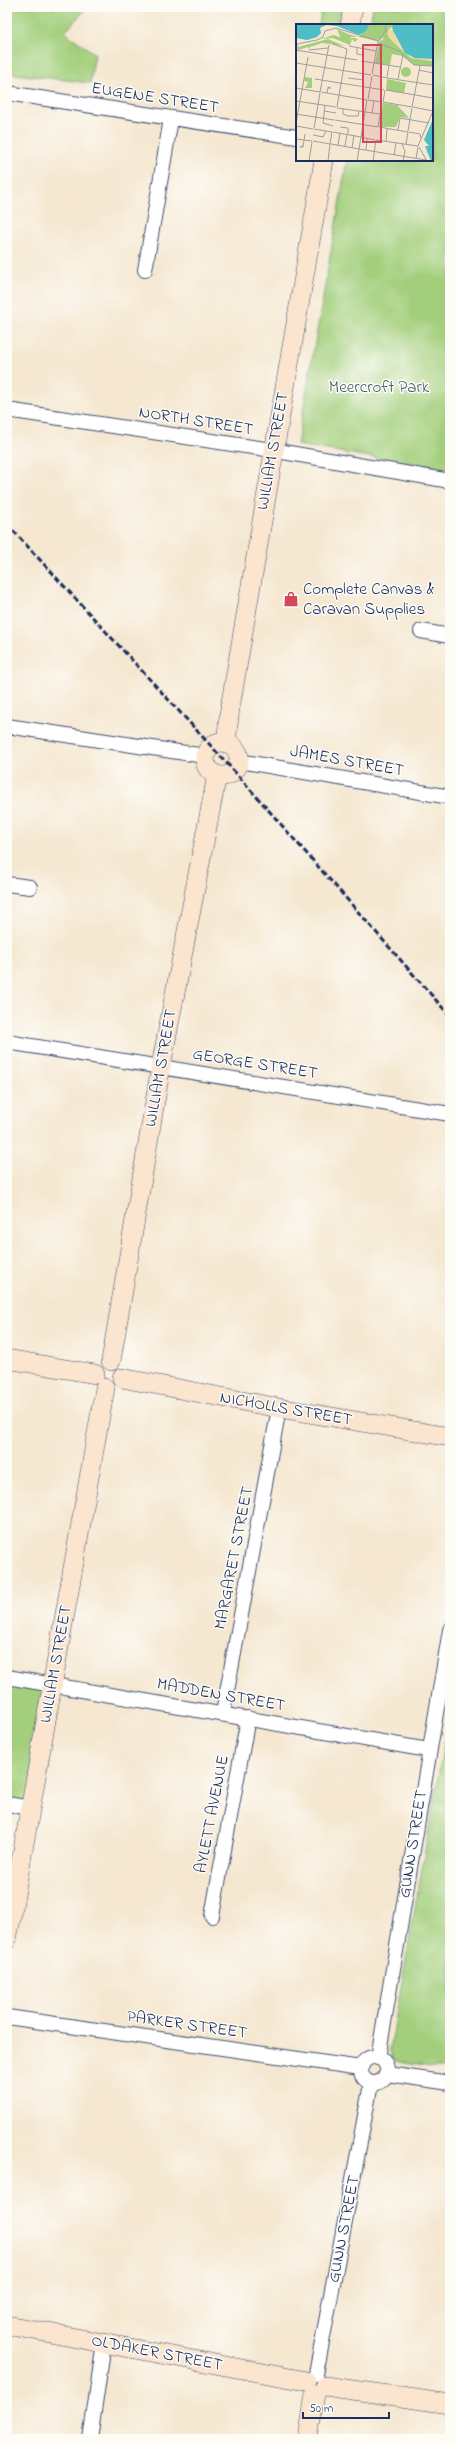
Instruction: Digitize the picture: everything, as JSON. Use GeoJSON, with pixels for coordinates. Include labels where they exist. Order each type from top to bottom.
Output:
{"type":"FeatureCollection","features":[{"type":"Feature","properties":{"kind":"street"},"geometry":{"type":"LineString","coordinates":[[350,24],[353,7]]}},
{"type":"Feature","properties":{"kind":"street","name":"EUGENE STREET"},"geometry":{"type":"LineString","coordinates":[[7,93],[296,137]]}},
{"type":"Feature","properties":{"kind":"street"},"geometry":{"type":"LineString","coordinates":[[145,270],[171,119]]}},
{"type":"Feature","properties":{"kind":"street","name":"WILLIAM STREET"},"geometry":{"type":"LineString","coordinates":[[226,742],[230,708],[272,450],[324,161]]}},
{"type":"Feature","properties":{"kind":"street","name":"NORTH STREET"},"geometry":{"type":"LineString","coordinates":[[7,410],[272,450],[450,481]]}},
{"type":"Feature","properties":{"kind":"street"},"geometry":{"type":"LineString","coordinates":[[421,631],[450,636]]}},
{"type":"Feature","properties":{"kind":"street"},"geometry":{"type":"LineString","coordinates":[[7,726],[205,756]]}},
{"type":"Feature","properties":{"kind":"street"},"geometry":{"type":"LineString","coordinates":[[226,742],[236,749],[239,761],[234,771],[223,776],[216,775],[207,768],[205,756],[211,746],[216,743],[226,742]]}},
{"type":"Feature","properties":{"kind":"street","name":"JAMES STREET"},"geometry":{"type":"LineString","coordinates":[[239,761],[450,797]]}},
{"type":"Feature","properties":{"kind":"street","name":"WILLIAM STREET"},"geometry":{"type":"LineString","coordinates":[[111,1362],[161,1066],[216,775]]}},
{"type":"Feature","properties":{"kind":"street"},"geometry":{"type":"LineString","coordinates":[[7,884],[30,887]]}},
{"type":"Feature","properties":{"kind":"street","name":"GEORGE STREET"},"geometry":{"type":"LineString","coordinates":[[7,1042],[450,1114]]}},
{"type":"Feature","properties":{"kind":"street"},"geometry":{"type":"LineString","coordinates":[[7,1359],[100,1381],[114,1387],[122,1378],[119,1367],[111,1362],[102,1363],[100,1381]]}},
{"type":"Feature","properties":{"kind":"street","name":"NICHOLLS STREET"},"geometry":{"type":"LineString","coordinates":[[122,1378],[279,1408],[450,1437]]}},
{"type":"Feature","properties":{"kind":"street","name":"WILLIAM STREET"},"geometry":{"type":"LineString","coordinates":[[7,1940],[52,1684],[100,1381]]}},
{"type":"Feature","properties":{"kind":"street","name":"MARGARET STREET"},"geometry":{"type":"LineString","coordinates":[[223,1713],[279,1408]]}},
{"type":"Feature","properties":{"kind":"street","name":"GUNN STREET"},"geometry":{"type":"LineString","coordinates":[[378,2058],[428,1750],[450,1630]]}},
{"type":"Feature","properties":{"kind":"street","name":"MADDEN STREET"},"geometry":{"type":"LineString","coordinates":[[7,1677],[223,1713],[428,1750]]}},
{"type":"Feature","properties":{"kind":"street","name":"AYLETT AVENUE"},"geometry":{"type":"LineString","coordinates":[[212,1916],[248,1718]]}},
{"type":"Feature","properties":{"kind":"street"},"geometry":{"type":"LineString","coordinates":[[7,1804],[31,1808]]}},
{"type":"Feature","properties":{"kind":"street","name":"PARKER STREET"},"geometry":{"type":"LineString","coordinates":[[7,2017],[361,2068]]}},
{"type":"Feature","properties":{"kind":"street"},"geometry":{"type":"LineString","coordinates":[[378,2058],[385,2063],[387,2074],[382,2081],[371,2084],[364,2079],[361,2068],[366,2060],[378,2058]]}},
{"type":"Feature","properties":{"kind":"street"},"geometry":{"type":"LineString","coordinates":[[387,2074],[450,2083]]}},
{"type":"Feature","properties":{"kind":"street","name":"GUNN STREET"},"geometry":{"type":"LineString","coordinates":[[308,2439],[316,2384],[371,2084]]}},
{"type":"Feature","properties":{"kind":"street","name":"OLDAKER STREET"},"geometry":{"type":"LineString","coordinates":[[7,2325],[316,2384],[450,2404]]}},
{"type":"Feature","properties":{"kind":"street"},"geometry":{"type":"LineString","coordinates":[[90,2439],[104,2343]]}},
{"type":"Feature","properties":{"kind":"green space"},"geometry":{"type":"Polygon","coordinates":[[[7,7],[51,7],[53,10],[53,7],[85,7],[84,11],[65,32],[95,54],[90,83],[7,73],[7,7]]]}},
{"type":"Feature","properties":{"kind":"green space"},"geometry":{"type":"Polygon","coordinates":[[[322,7],[346,7],[343,24],[319,24],[322,7]]]}},
{"type":"Feature","properties":{"kind":"green space","name":"Meercroft Park"},"geometry":{"type":"Polygon","coordinates":[[[373,7],[450,7],[450,470],[297,445],[347,161],[433,161],[433,24],[370,24],[373,7]]]}},
{"type":"Feature","properties":{"kind":"green space"},"geometry":{"type":"Polygon","coordinates":[[[7,1677],[52,1684],[31,1808],[7,1804],[7,1677]]]}},
{"type":"Feature","properties":{"kind":"green space"},"geometry":{"type":"Polygon","coordinates":[[[450,1709],[450,2070],[398,2062],[392,2058],[390,2050],[450,1709]]]}},
{"type":"Feature","properties":{"kind":"railway"},"geometry":{"type":"LineString","coordinates":[[7,524],[234,771],[450,1016]]}},
{"type":"Feature","properties":{"kind":"place","name":"Complete Canvas & Caravan Supplies"},"geometry":{"type":"Point","coordinates":[291,599]}}]}
